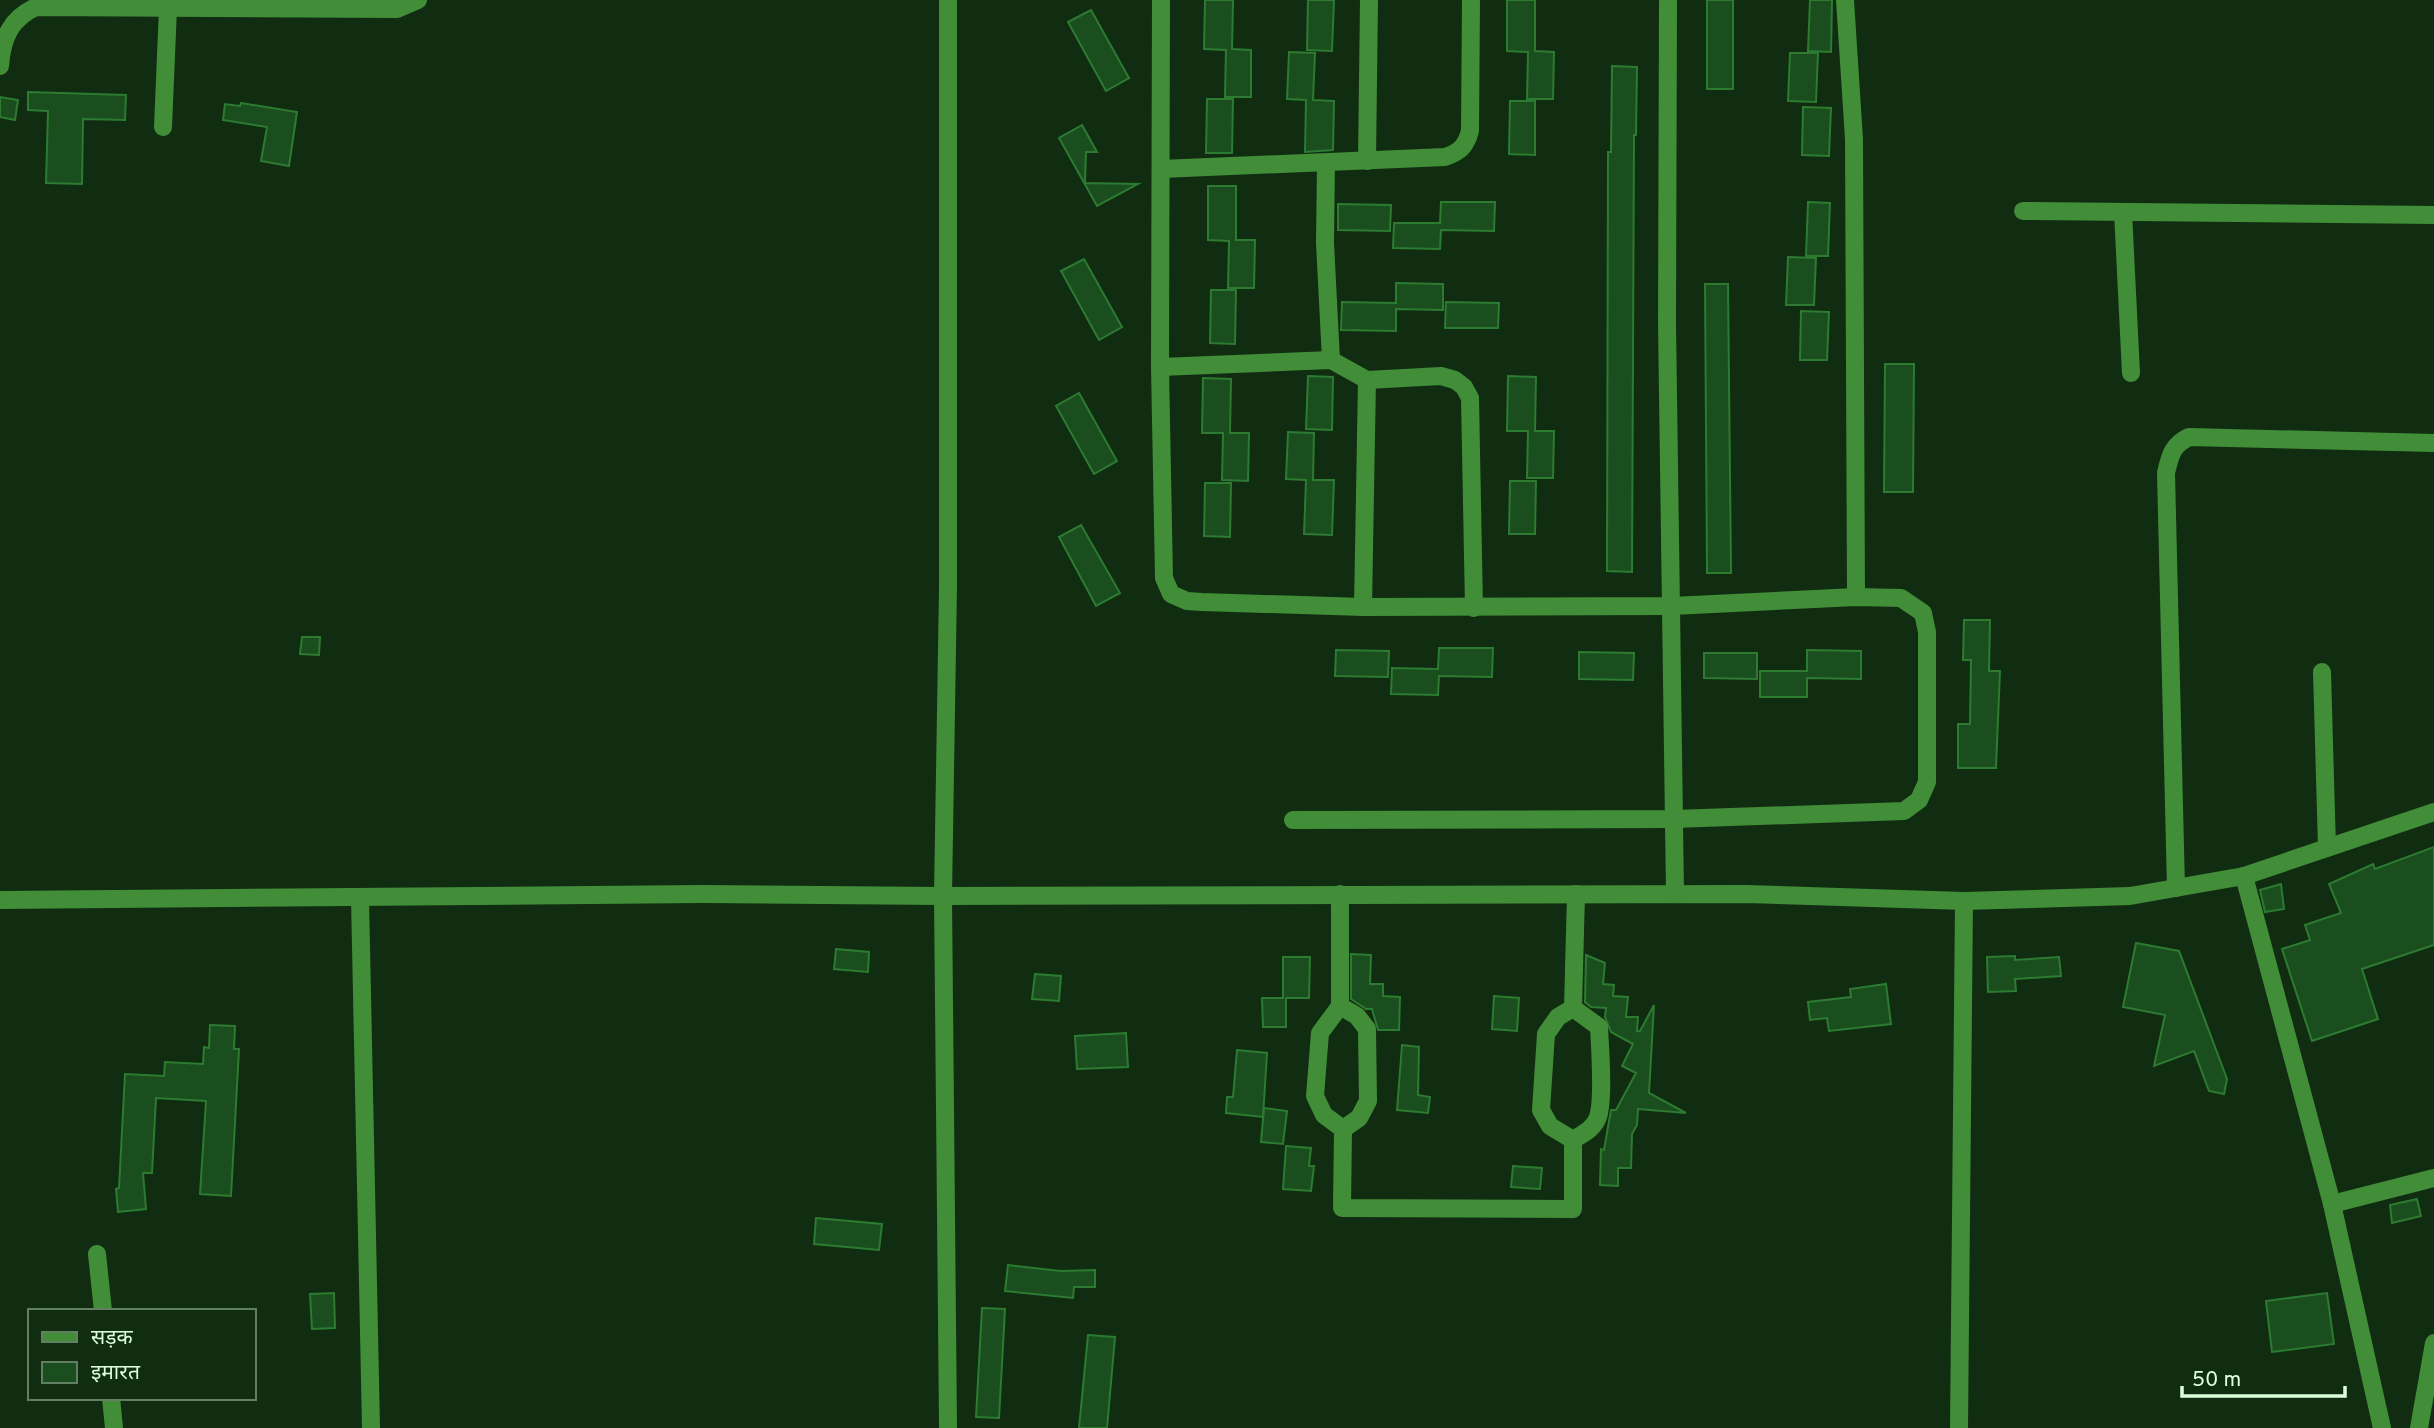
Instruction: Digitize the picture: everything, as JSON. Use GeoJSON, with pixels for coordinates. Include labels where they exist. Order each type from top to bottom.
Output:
{"type":"FeatureCollection","features":[{"type":"Feature","properties":{"kind":"street"},"geometry":{"type":"LineString","coordinates":[[0,65],[8,30],[19,15],[36,7],[285,5],[397,9],[418,0]]}},
{"type":"Feature","properties":{"kind":"street"},"geometry":{"type":"LineString","coordinates":[[948,0],[948,586],[943,896],[948,1428]]}},
{"type":"Feature","properties":{"kind":"street"},"geometry":{"type":"LineString","coordinates":[[1161,0],[1160,367],[1164,578],[1171,594],[1187,601],[1202,602],[1474,608],[1672,607],[1856,597],[1901,598],[1923,612],[1927,632],[1927,782],[1919,800],[1904,811],[1674,819],[1293,820]]}},
{"type":"Feature","properties":{"kind":"street"},"geometry":{"type":"LineString","coordinates":[[1367,161],[1369,0]]}},
{"type":"Feature","properties":{"kind":"street"},"geometry":{"type":"LineString","coordinates":[[1161,169],[1326,164],[1445,157],[1458,152],[1466,144],[1470,131],[1471,0]]}},
{"type":"Feature","properties":{"kind":"street"},"geometry":{"type":"LineString","coordinates":[[1668,0],[1667,323],[1675,894]]}},
{"type":"Feature","properties":{"kind":"street"},"geometry":{"type":"LineString","coordinates":[[1845,0],[1854,139],[1856,597]]}},
{"type":"Feature","properties":{"kind":"street"},"geometry":{"type":"LineString","coordinates":[[163,127],[168,8]]}},
{"type":"Feature","properties":{"kind":"street"},"geometry":{"type":"LineString","coordinates":[[1326,164],[1325,243],[1331,360]]}},
{"type":"Feature","properties":{"kind":"street"},"geometry":{"type":"LineString","coordinates":[[2023,211],[2434,215]]}},
{"type":"Feature","properties":{"kind":"street"},"geometry":{"type":"LineString","coordinates":[[2123,212],[2131,373]]}},
{"type":"Feature","properties":{"kind":"street"},"geometry":{"type":"LineString","coordinates":[[1160,367],[1331,360],[1367,380],[1441,376],[1464,387],[1470,398],[1474,608]]}},
{"type":"Feature","properties":{"kind":"street"},"geometry":{"type":"LineString","coordinates":[[1363,607],[1367,380]]}},
{"type":"Feature","properties":{"kind":"street"},"geometry":{"type":"LineString","coordinates":[[2176,888],[2166,473],[2170,452],[2179,442],[2189,437],[2434,443]]}},
{"type":"Feature","properties":{"kind":"street"},"geometry":{"type":"LineString","coordinates":[[2322,673],[2327,848]]}},
{"type":"Feature","properties":{"kind":"street"},"geometry":{"type":"LineString","coordinates":[[0,900],[702,894],[1675,894],[1964,901],[2130,896],[2244,876],[2434,812]]}},
{"type":"Feature","properties":{"kind":"street"},"geometry":{"type":"LineString","coordinates":[[2244,876],[2332,1203],[2382,1428]]}},
{"type":"Feature","properties":{"kind":"street"},"geometry":{"type":"LineString","coordinates":[[1340,894],[1340,1006],[1320,1033],[1315,1096],[1324,1115],[1343,1129]]}},
{"type":"Feature","properties":{"kind":"street"},"geometry":{"type":"LineString","coordinates":[[1573,1008],[1576,894]]}},
{"type":"Feature","properties":{"kind":"street"},"geometry":{"type":"LineString","coordinates":[[359,898],[370,1428]]}},
{"type":"Feature","properties":{"kind":"street"},"geometry":{"type":"LineString","coordinates":[[1959,1428],[1964,901]]}},
{"type":"Feature","properties":{"kind":"street"},"geometry":{"type":"LineString","coordinates":[[1340,1006],[1357,1016],[1367,1029],[1368,1101],[1359,1118],[1343,1129]]}},
{"type":"Feature","properties":{"kind":"street"},"geometry":{"type":"LineString","coordinates":[[1573,1008],[1558,1017],[1546,1034],[1541,1110],[1550,1126],[1573,1140]]}},
{"type":"Feature","properties":{"kind":"street"},"geometry":{"type":"LineString","coordinates":[[1573,1008],[1599,1027],[1601,1060],[1598,1117],[1591,1129],[1573,1140]]}},
{"type":"Feature","properties":{"kind":"street"},"geometry":{"type":"LineString","coordinates":[[1343,1129],[1342,1208],[1573,1209],[1573,1140]]}},
{"type":"Feature","properties":{"kind":"street"},"geometry":{"type":"LineString","coordinates":[[2332,1203],[2434,1178]]}},
{"type":"Feature","properties":{"kind":"street"},"geometry":{"type":"LineString","coordinates":[[97,1254],[103,1309]]}},
{"type":"Feature","properties":{"kind":"street"},"geometry":{"type":"LineString","coordinates":[[2419,1428],[2434,1343]]}},
{"type":"Feature","properties":{"kind":"street"},"geometry":{"type":"LineString","coordinates":[[111,1400],[114,1428]]}},
{"type":"Feature","properties":{"kind":"building"},"geometry":{"type":"Polygon","coordinates":[[[1205,0],[1233,0],[1232,49],[1251,50],[1251,97],[1225,97],[1226,50],[1204,49],[1205,0]]]}},
{"type":"Feature","properties":{"kind":"building"},"geometry":{"type":"Polygon","coordinates":[[[1308,0],[1334,0],[1332,51],[1307,50],[1308,0]]]}},
{"type":"Feature","properties":{"kind":"building"},"geometry":{"type":"Polygon","coordinates":[[[1507,0],[1535,0],[1535,51],[1554,52],[1553,99],[1527,99],[1528,52],[1507,51],[1507,0]]]}},
{"type":"Feature","properties":{"kind":"building"},"geometry":{"type":"Polygon","coordinates":[[[1707,0],[1733,0],[1733,89],[1707,89],[1707,0]]]}},
{"type":"Feature","properties":{"kind":"building"},"geometry":{"type":"Polygon","coordinates":[[[1810,0],[1832,0],[1831,52],[1808,51],[1810,0]]]}},
{"type":"Feature","properties":{"kind":"building"},"geometry":{"type":"Polygon","coordinates":[[[1091,10],[1129,78],[1106,91],[1068,22],[1091,10]]]}},
{"type":"Feature","properties":{"kind":"building"},"geometry":{"type":"Polygon","coordinates":[[[1289,52],[1315,53],[1313,100],[1334,101],[1333,150],[1305,152],[1306,100],[1287,99],[1289,52]]]}},
{"type":"Feature","properties":{"kind":"building"},"geometry":{"type":"Polygon","coordinates":[[[1790,53],[1818,53],[1816,102],[1788,101],[1790,53]]]}},
{"type":"Feature","properties":{"kind":"building"},"geometry":{"type":"Polygon","coordinates":[[[1612,66],[1637,67],[1634,135],[1632,572],[1607,571],[1608,152],[1611,152],[1612,66]]]}},
{"type":"Feature","properties":{"kind":"building"},"geometry":{"type":"Polygon","coordinates":[[[28,92],[126,95],[125,120],[83,119],[82,184],[46,183],[48,111],[28,110],[28,92]]]}},
{"type":"Feature","properties":{"kind":"building"},"geometry":{"type":"Polygon","coordinates":[[[0,97],[18,100],[15,120],[0,117],[0,97]]]}},
{"type":"Feature","properties":{"kind":"building"},"geometry":{"type":"Polygon","coordinates":[[[1207,99],[1233,99],[1232,153],[1206,153],[1207,99]]]}},
{"type":"Feature","properties":{"kind":"building"},"geometry":{"type":"Polygon","coordinates":[[[1510,101],[1535,101],[1535,155],[1509,154],[1510,101]]]}},
{"type":"Feature","properties":{"kind":"building"},"geometry":{"type":"Polygon","coordinates":[[[241,103],[297,112],[289,166],[261,161],[267,127],[223,120],[225,104],[240,106],[241,103]]]}},
{"type":"Feature","properties":{"kind":"building"},"geometry":{"type":"Polygon","coordinates":[[[1803,107],[1831,108],[1829,156],[1802,155],[1803,107]]]}},
{"type":"Feature","properties":{"kind":"building"},"geometry":{"type":"Polygon","coordinates":[[[1082,125],[1097,152],[1086,152],[1085,183],[1138,184],[1097,206],[1059,138],[1082,125]]]}},
{"type":"Feature","properties":{"kind":"building"},"geometry":{"type":"Polygon","coordinates":[[[1208,186],[1236,186],[1236,240],[1255,240],[1254,288],[1228,288],[1229,241],[1208,240],[1208,186]]]}},
{"type":"Feature","properties":{"kind":"building"},"geometry":{"type":"Polygon","coordinates":[[[1441,202],[1495,202],[1494,231],[1441,230],[1440,249],[1393,248],[1394,223],[1440,223],[1441,202]]]}},
{"type":"Feature","properties":{"kind":"building"},"geometry":{"type":"Polygon","coordinates":[[[1808,202],[1830,203],[1828,256],[1806,256],[1808,202]]]}},
{"type":"Feature","properties":{"kind":"building"},"geometry":{"type":"Polygon","coordinates":[[[1338,204],[1391,205],[1390,231],[1338,230],[1338,204]]]}},
{"type":"Feature","properties":{"kind":"building"},"geometry":{"type":"Polygon","coordinates":[[[1788,257],[1816,258],[1814,305],[1786,305],[1788,257]]]}},
{"type":"Feature","properties":{"kind":"building"},"geometry":{"type":"Polygon","coordinates":[[[1084,259],[1122,327],[1099,340],[1061,271],[1084,259]]]}},
{"type":"Feature","properties":{"kind":"building"},"geometry":{"type":"Polygon","coordinates":[[[1396,283],[1443,284],[1443,310],[1396,309],[1396,331],[1341,330],[1342,302],[1396,303],[1396,283]]]}},
{"type":"Feature","properties":{"kind":"building"},"geometry":{"type":"Polygon","coordinates":[[[1705,284],[1728,284],[1731,573],[1707,573],[1705,284]]]}},
{"type":"Feature","properties":{"kind":"building"},"geometry":{"type":"Polygon","coordinates":[[[1211,290],[1236,290],[1235,344],[1210,343],[1211,290]]]}},
{"type":"Feature","properties":{"kind":"building"},"geometry":{"type":"Polygon","coordinates":[[[1446,302],[1499,303],[1498,328],[1445,328],[1446,302]]]}},
{"type":"Feature","properties":{"kind":"building"},"geometry":{"type":"Polygon","coordinates":[[[1801,311],[1829,312],[1827,360],[1800,360],[1801,311]]]}},
{"type":"Feature","properties":{"kind":"building"},"geometry":{"type":"Polygon","coordinates":[[[1885,364],[1914,364],[1913,492],[1884,492],[1885,364]]]}},
{"type":"Feature","properties":{"kind":"building"},"geometry":{"type":"Polygon","coordinates":[[[1308,376],[1333,377],[1332,430],[1306,429],[1308,376]]]}},
{"type":"Feature","properties":{"kind":"building"},"geometry":{"type":"Polygon","coordinates":[[[1508,376],[1536,377],[1535,431],[1554,431],[1553,478],[1527,478],[1528,431],[1507,431],[1508,376]]]}},
{"type":"Feature","properties":{"kind":"building"},"geometry":{"type":"Polygon","coordinates":[[[1203,378],[1231,379],[1230,433],[1249,433],[1248,481],[1222,480],[1223,433],[1202,433],[1203,378]]]}},
{"type":"Feature","properties":{"kind":"building"},"geometry":{"type":"Polygon","coordinates":[[[1079,393],[1117,461],[1094,474],[1056,406],[1079,393]]]}},
{"type":"Feature","properties":{"kind":"building"},"geometry":{"type":"Polygon","coordinates":[[[1288,432],[1314,433],[1313,480],[1334,480],[1332,535],[1304,534],[1306,480],[1286,479],[1288,432]]]}},
{"type":"Feature","properties":{"kind":"building"},"geometry":{"type":"Polygon","coordinates":[[[1510,481],[1536,481],[1535,534],[1509,534],[1510,481]]]}},
{"type":"Feature","properties":{"kind":"building"},"geometry":{"type":"Polygon","coordinates":[[[1205,483],[1231,483],[1230,537],[1204,536],[1205,483]]]}},
{"type":"Feature","properties":{"kind":"building"},"geometry":{"type":"Polygon","coordinates":[[[1081,525],[1120,593],[1096,606],[1059,537],[1081,525]]]}},
{"type":"Feature","properties":{"kind":"building"},"geometry":{"type":"Polygon","coordinates":[[[1964,620],[1990,620],[1989,671],[2000,671],[1996,768],[1958,768],[1958,724],[1970,724],[1971,660],[1963,660],[1964,620]]]}},
{"type":"Feature","properties":{"kind":"building"},"geometry":{"type":"Polygon","coordinates":[[[302,637],[320,637],[319,655],[300,654],[302,637]]]}},
{"type":"Feature","properties":{"kind":"building"},"geometry":{"type":"Polygon","coordinates":[[[1439,648],[1493,648],[1492,677],[1439,676],[1438,695],[1391,694],[1392,668],[1438,669],[1439,648]]]}},
{"type":"Feature","properties":{"kind":"building"},"geometry":{"type":"Polygon","coordinates":[[[1336,650],[1389,651],[1388,677],[1335,676],[1336,650]]]}},
{"type":"Feature","properties":{"kind":"building"},"geometry":{"type":"Polygon","coordinates":[[[1807,650],[1861,651],[1861,679],[1807,678],[1807,697],[1760,697],[1760,671],[1807,671],[1807,650]]]}},
{"type":"Feature","properties":{"kind":"building"},"geometry":{"type":"Polygon","coordinates":[[[1579,652],[1634,653],[1633,680],[1579,679],[1579,652]]]}},
{"type":"Feature","properties":{"kind":"building"},"geometry":{"type":"Polygon","coordinates":[[[1704,653],[1757,653],[1757,679],[1704,678],[1704,653]]]}},
{"type":"Feature","properties":{"kind":"building"},"geometry":{"type":"Polygon","coordinates":[[[2434,847],[2434,945],[2362,969],[2378,1019],[2312,1041],[2282,949],[2310,940],[2305,925],[2341,913],[2329,884],[2373,864],[2375,869],[2434,847]]]}},
{"type":"Feature","properties":{"kind":"building"},"geometry":{"type":"Polygon","coordinates":[[[2281,884],[2284,909],[2265,912],[2260,890],[2281,884]]]}},
{"type":"Feature","properties":{"kind":"building"},"geometry":{"type":"Polygon","coordinates":[[[2136,943],[2179,951],[2227,1079],[2224,1094],[2209,1091],[2194,1051],[2154,1066],[2165,1015],[2123,1007],[2136,943]]]}},
{"type":"Feature","properties":{"kind":"building"},"geometry":{"type":"Polygon","coordinates":[[[836,949],[869,952],[868,972],[834,969],[836,949]]]}},
{"type":"Feature","properties":{"kind":"building"},"geometry":{"type":"Polygon","coordinates":[[[1351,954],[1371,955],[1370,984],[1383,984],[1383,996],[1400,997],[1399,1030],[1378,1030],[1372,1009],[1366,1009],[1351,999],[1351,954]]]}},
{"type":"Feature","properties":{"kind":"building"},"geometry":{"type":"Polygon","coordinates":[[[1586,955],[1605,963],[1603,984],[1614,985],[1613,996],[1628,997],[1626,1017],[1638,1017],[1637,1031],[1640,1031],[1654,1005],[1649,1093],[1686,1113],[1638,1109],[1637,1125],[1632,1134],[1631,1168],[1618,1168],[1618,1186],[1600,1185],[1601,1149],[1604,1150],[1611,1110],[1616,1110],[1636,1073],[1622,1066],[1633,1044],[1611,1032],[1605,1017],[1606,1008],[1591,1007],[1585,1002],[1586,955]]]}},
{"type":"Feature","properties":{"kind":"building"},"geometry":{"type":"Polygon","coordinates":[[[2015,956],[2015,960],[2059,957],[2061,976],[2015,979],[2016,991],[1988,992],[1987,957],[2015,956]]]}},
{"type":"Feature","properties":{"kind":"building"},"geometry":{"type":"Polygon","coordinates":[[[1283,957],[1310,957],[1309,998],[1286,998],[1286,1027],[1263,1027],[1262,998],[1283,998],[1283,957]]]}},
{"type":"Feature","properties":{"kind":"building"},"geometry":{"type":"Polygon","coordinates":[[[1035,974],[1061,976],[1059,1001],[1032,999],[1035,974]]]}},
{"type":"Feature","properties":{"kind":"building"},"geometry":{"type":"Polygon","coordinates":[[[1886,984],[1891,1024],[1829,1031],[1827,1018],[1810,1020],[1808,1002],[1851,997],[1850,989],[1886,984]]]}},
{"type":"Feature","properties":{"kind":"building"},"geometry":{"type":"Polygon","coordinates":[[[1494,996],[1519,998],[1517,1031],[1492,1029],[1494,996]]]}},
{"type":"Feature","properties":{"kind":"building"},"geometry":{"type":"Polygon","coordinates":[[[210,1025],[235,1026],[234,1049],[239,1049],[231,1196],[200,1194],[206,1101],[156,1098],[152,1173],[143,1173],[146,1209],[118,1212],[116,1189],[119,1188],[125,1074],[164,1076],[165,1062],[203,1064],[204,1047],[209,1048],[210,1025]]]}},
{"type":"Feature","properties":{"kind":"building"},"geometry":{"type":"Polygon","coordinates":[[[1126,1033],[1128,1067],[1077,1069],[1075,1036],[1126,1033]]]}},
{"type":"Feature","properties":{"kind":"building"},"geometry":{"type":"Polygon","coordinates":[[[1402,1045],[1419,1047],[1418,1095],[1430,1097],[1428,1113],[1397,1110],[1402,1045]]]}},
{"type":"Feature","properties":{"kind":"building"},"geometry":{"type":"Polygon","coordinates":[[[1237,1050],[1267,1053],[1263,1117],[1226,1113],[1227,1097],[1233,1097],[1237,1050]]]}},
{"type":"Feature","properties":{"kind":"building"},"geometry":{"type":"Polygon","coordinates":[[[1264,1108],[1287,1111],[1283,1144],[1261,1142],[1264,1108]]]}},
{"type":"Feature","properties":{"kind":"building"},"geometry":{"type":"Polygon","coordinates":[[[1286,1146],[1311,1148],[1309,1166],[1314,1166],[1311,1191],[1283,1189],[1286,1146]]]}},
{"type":"Feature","properties":{"kind":"building"},"geometry":{"type":"Polygon","coordinates":[[[1513,1166],[1542,1168],[1540,1189],[1511,1187],[1513,1166]]]}},
{"type":"Feature","properties":{"kind":"building"},"geometry":{"type":"Polygon","coordinates":[[[2417,1199],[2421,1216],[2392,1223],[2390,1205],[2417,1199]]]}},
{"type":"Feature","properties":{"kind":"building"},"geometry":{"type":"Polygon","coordinates":[[[816,1218],[882,1224],[879,1250],[814,1244],[816,1218]]]}},
{"type":"Feature","properties":{"kind":"building"},"geometry":{"type":"Polygon","coordinates":[[[1008,1265],[1061,1271],[1095,1270],[1095,1287],[1074,1287],[1073,1298],[1005,1291],[1008,1265]]]}},
{"type":"Feature","properties":{"kind":"building"},"geometry":{"type":"Polygon","coordinates":[[[334,1293],[335,1328],[312,1329],[310,1294],[334,1293]]]}},
{"type":"Feature","properties":{"kind":"building"},"geometry":{"type":"Polygon","coordinates":[[[2327,1293],[2334,1344],[2272,1352],[2266,1301],[2327,1293]]]}},
{"type":"Feature","properties":{"kind":"building"},"geometry":{"type":"Polygon","coordinates":[[[982,1308],[1005,1309],[999,1418],[976,1417],[982,1308]]]}},
{"type":"Feature","properties":{"kind":"building"},"geometry":{"type":"Polygon","coordinates":[[[1088,1335],[1115,1337],[1107,1428],[1079,1428],[1088,1335]]]}}]}
